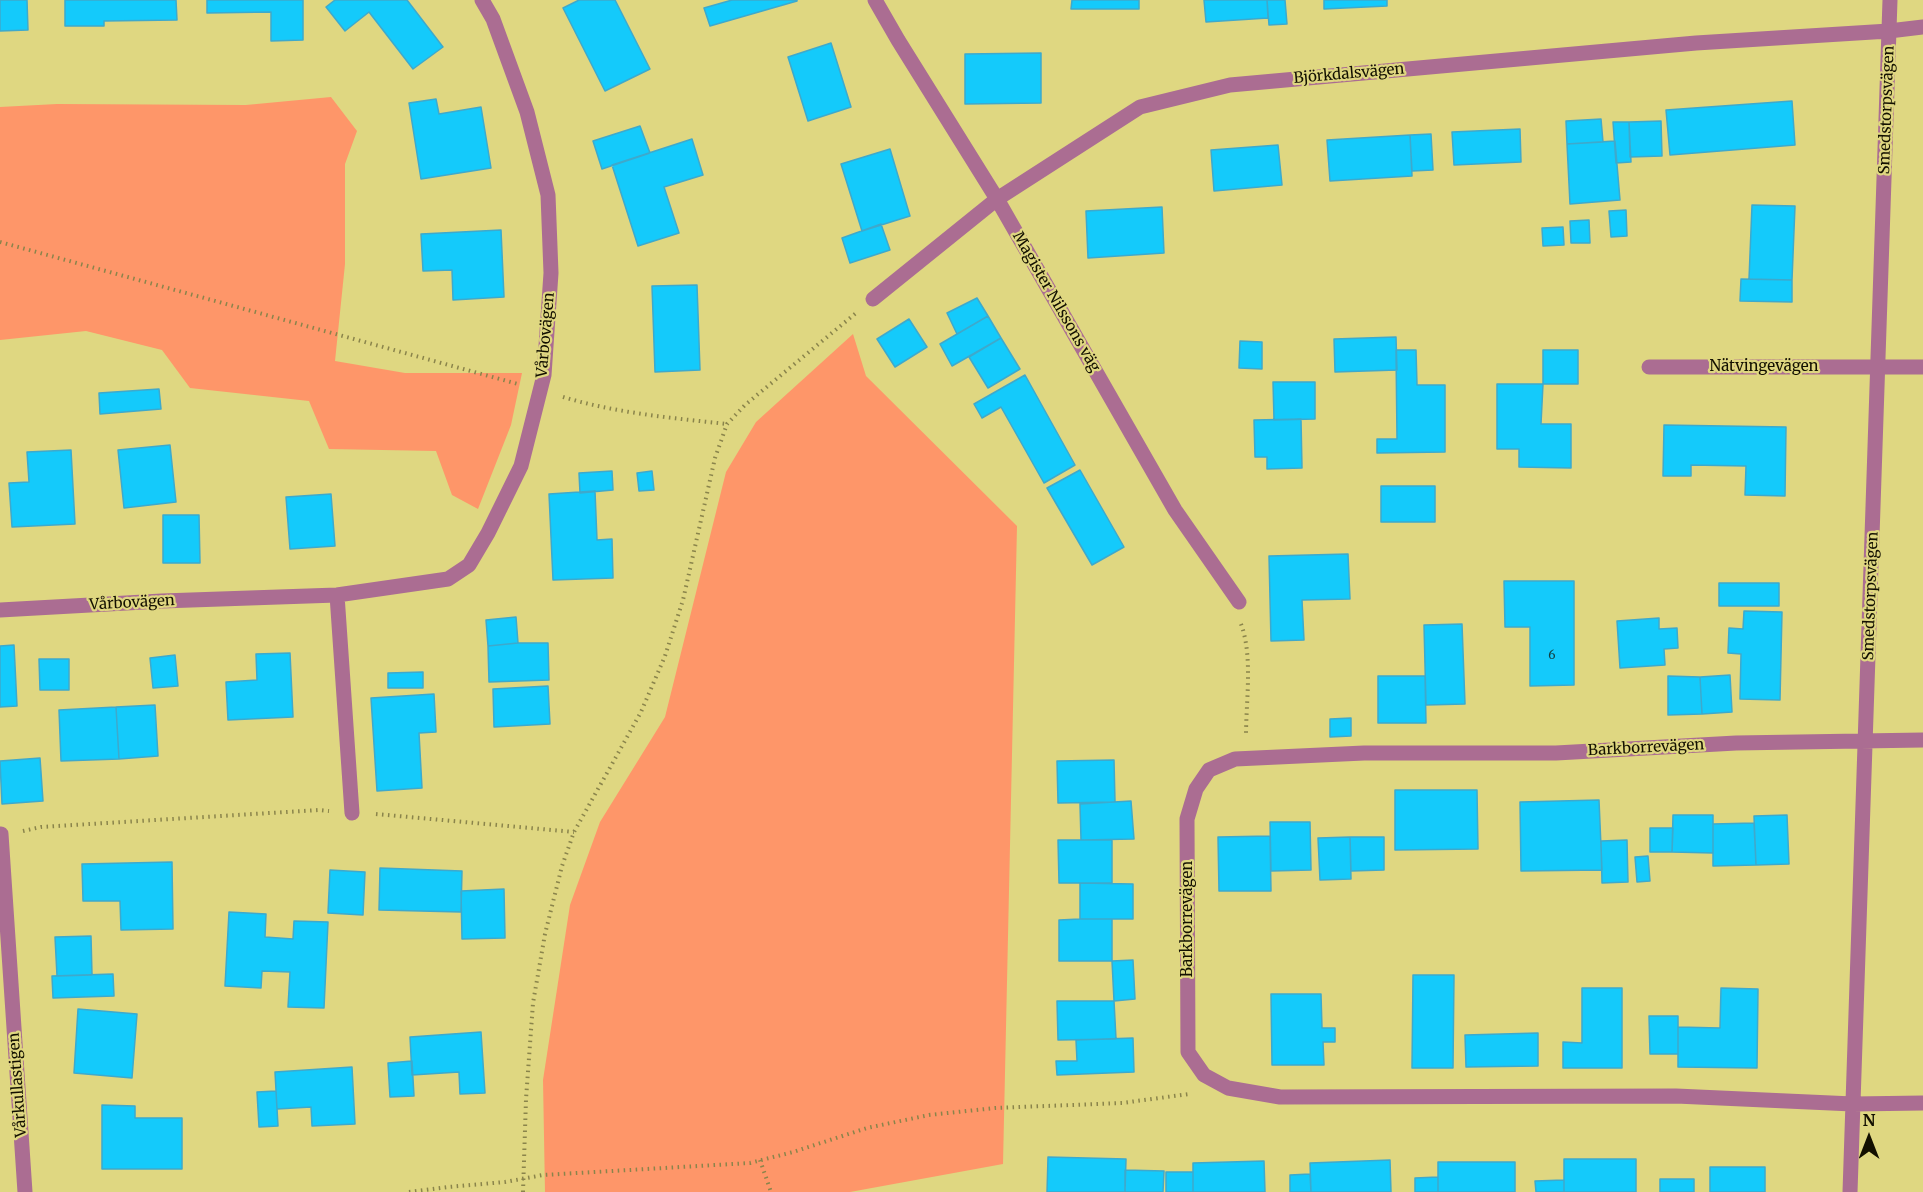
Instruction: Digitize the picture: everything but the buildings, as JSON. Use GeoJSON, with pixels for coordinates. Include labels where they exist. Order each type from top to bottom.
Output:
{"type":"FeatureCollection","features":[{"type":"Feature","properties":{"kind":"street","name":"Vårbovägen"},"geometry":{"type":"LineString","coordinates":[[0,610],[337,595],[448,579],[470,564],[521,466],[544,375],[551,273],[548,195],[527,112],[494,19],[482,0]]}},
{"type":"Feature","properties":{"kind":"street","name":"Magister Nilssons väg"},"geometry":{"type":"LineString","coordinates":[[875,0],[997,199],[1175,510],[1239,602]]}},
{"type":"Feature","properties":{"kind":"street","name":"Smedstorpsvägen"},"geometry":{"type":"LineString","coordinates":[[1850,1192],[1890,0]]}},
{"type":"Feature","properties":{"kind":"street","name":"Björkdalsvägen"},"geometry":{"type":"LineString","coordinates":[[873,299],[997,199],[1140,107],[1230,85],[1696,43],[1923,27]]}},
{"type":"Feature","properties":{"kind":"street","name":"Nätvingevägen"},"geometry":{"type":"LineString","coordinates":[[1649,367],[1923,367]]}},
{"type":"Feature","properties":{"kind":"street"},"geometry":{"type":"LineString","coordinates":[[337,595],[352,813]]}},
{"type":"Feature","properties":{"kind":"street","name":"Barkborrevägen"},"geometry":{"type":"LineString","coordinates":[[1923,740],[1736,743],[1556,753],[1364,753],[1235,759],[1209,770],[1196,789],[1187,819],[1188,1052],[1204,1075],[1228,1088],[1280,1097],[1676,1096],[1853,1104],[1923,1103]]}},
{"type":"Feature","properties":{"kind":"street","name":"Vårkullastigen"},"geometry":{"type":"LineString","coordinates":[[1,834],[25,1192]]}},
{"type":"Feature","properties":{"kind":"path"},"geometry":{"type":"LineString","coordinates":[[0,242],[582,403],[640,414],[727,424]]}},
{"type":"Feature","properties":{"kind":"path"},"geometry":{"type":"LineString","coordinates":[[523,1192],[526,1099],[533,1003],[545,934],[562,866],[574,832],[641,712],[665,656],[683,600],[715,458],[727,424],[745,405],[873,299]]}},
{"type":"Feature","properties":{"kind":"path"},"geometry":{"type":"LineString","coordinates":[[1239,602],[1247,661],[1245,758]]}},
{"type":"Feature","properties":{"kind":"path"},"geometry":{"type":"LineString","coordinates":[[1,834],[41,827],[319,810],[574,832]]}},
{"type":"Feature","properties":{"kind":"path"},"geometry":{"type":"LineString","coordinates":[[410,1192],[543,1175],[750,1163],[867,1128],[929,1115],[995,1108],[1122,1103],[1228,1088]]}},
{"type":"Feature","properties":{"kind":"path"},"geometry":{"type":"LineString","coordinates":[[760,1160],[771,1192]]}},
{"type":"Feature","properties":{"kind":"shaded area"},"geometry":{"type":"Polygon","coordinates":[[[331,97],[357,131],[345,164],[345,264],[335,361],[405,373],[522,373],[511,425],[478,509],[452,495],[436,451],[329,449],[309,401],[190,388],[162,350],[86,331],[0,340],[0,107],[57,104],[246,105],[331,97]]]}},
{"type":"Feature","properties":{"kind":"shaded area"},"geometry":{"type":"Polygon","coordinates":[[[853,334],[866,376],[1017,526],[1003,1164],[850,1192],[545,1192],[543,1080],[570,905],[600,822],[665,717],[726,472],[756,422],[853,334]]]}}]}
